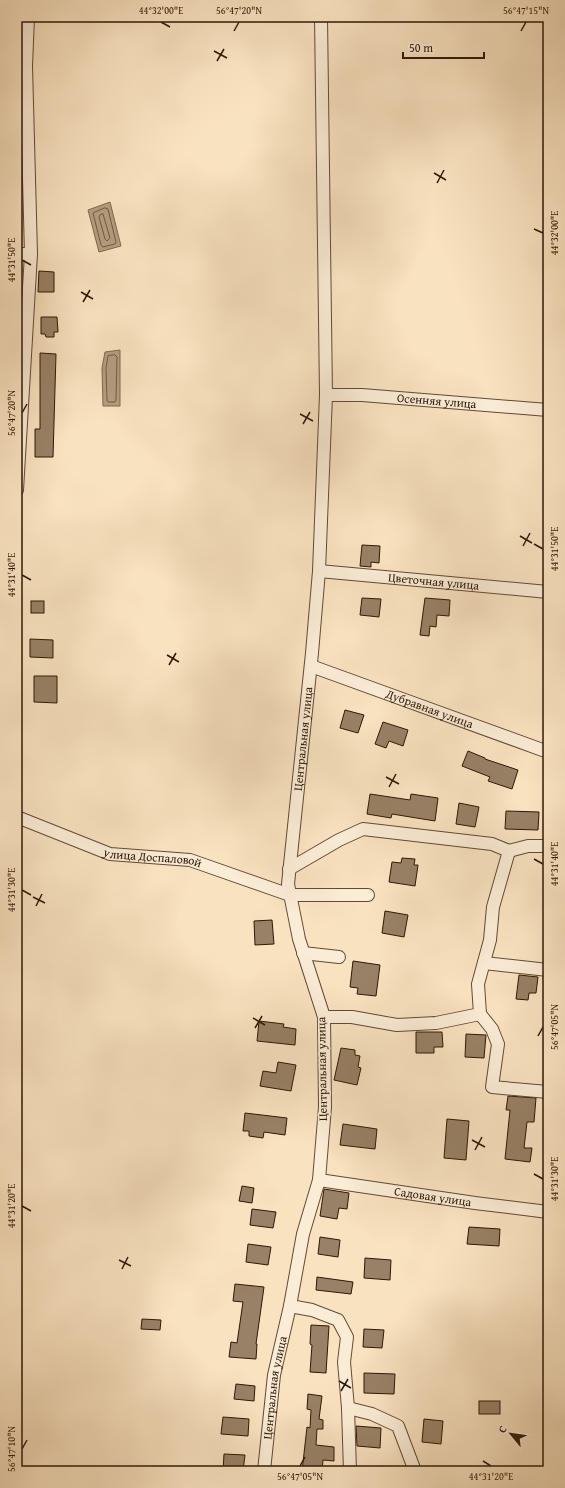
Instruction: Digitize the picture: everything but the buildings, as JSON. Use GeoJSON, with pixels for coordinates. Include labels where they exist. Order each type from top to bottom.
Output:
{"type":"FeatureCollection","features":[{"type":"Feature","properties":{"kind":"street"},"geometry":{"type":"LineString","coordinates":[[17,490],[31,254],[21,66],[28,17]]}},
{"type":"Feature","properties":{"kind":"street","name":"Центральная улица"},"geometry":{"type":"LineString","coordinates":[[264,1471],[274,1375],[290,1306],[303,1234],[319,1180],[325,1107],[324,1018],[299,939],[288,884],[311,666],[319,571],[326,395],[321,17]]}},
{"type":"Feature","properties":{"kind":"street"},"geometry":{"type":"LineString","coordinates":[[17,254],[31,254]]}},
{"type":"Feature","properties":{"kind":"street","name":"Осенняя улица"},"geometry":{"type":"LineString","coordinates":[[326,395],[362,395],[548,410]]}},
{"type":"Feature","properties":{"kind":"street","name":"Цветочная улица"},"geometry":{"type":"LineString","coordinates":[[319,571],[548,592]]}},
{"type":"Feature","properties":{"kind":"street","name":"Дубравная улица"},"geometry":{"type":"LineString","coordinates":[[311,666],[548,752]]}},
{"type":"Feature","properties":{"kind":"street","name":"улица Доспаловой"},"geometry":{"type":"LineString","coordinates":[[17,817],[110,854],[190,860],[290,895]]}},
{"type":"Feature","properties":{"kind":"street"},"geometry":{"type":"LineString","coordinates":[[289,869],[339,840],[363,829],[492,844],[509,851],[528,846],[548,846]]}},
{"type":"Feature","properties":{"kind":"street"},"geometry":{"type":"LineString","coordinates":[[509,851],[493,907],[490,940],[478,984],[480,1014],[492,1029],[498,1044],[492,1087],[548,1092]]}},
{"type":"Feature","properties":{"kind":"street"},"geometry":{"type":"LineString","coordinates":[[290,895],[368,894]]}},
{"type":"Feature","properties":{"kind":"street"},"geometry":{"type":"LineString","coordinates":[[303,953],[339,957]]}},
{"type":"Feature","properties":{"kind":"street"},"geometry":{"type":"LineString","coordinates":[[484,963],[548,970]]}},
{"type":"Feature","properties":{"kind":"street"},"geometry":{"type":"LineString","coordinates":[[324,1018],[352,1017],[397,1026],[436,1023],[480,1014]]}},
{"type":"Feature","properties":{"kind":"street","name":"Садовая улица"},"geometry":{"type":"LineString","coordinates":[[319,1180],[548,1212]]}},
{"type":"Feature","properties":{"kind":"street"},"geometry":{"type":"LineString","coordinates":[[290,1306],[312,1310],[338,1320],[347,1337],[344,1362],[348,1408],[350,1471]]}},
{"type":"Feature","properties":{"kind":"street"},"geometry":{"type":"LineString","coordinates":[[348,1408],[372,1414],[398,1426],[415,1471]]}},
{"type":"Feature","properties":{"kind":"water"},"geometry":{"type":"Polygon","coordinates":[[[110,202],[121,246],[99,252],[88,210],[110,202]]]}},
{"type":"Feature","properties":{"kind":"water"},"geometry":{"type":"Polygon","coordinates":[[[120,350],[120,406],[103,406],[102,368],[105,352],[120,350]]]}}]}
